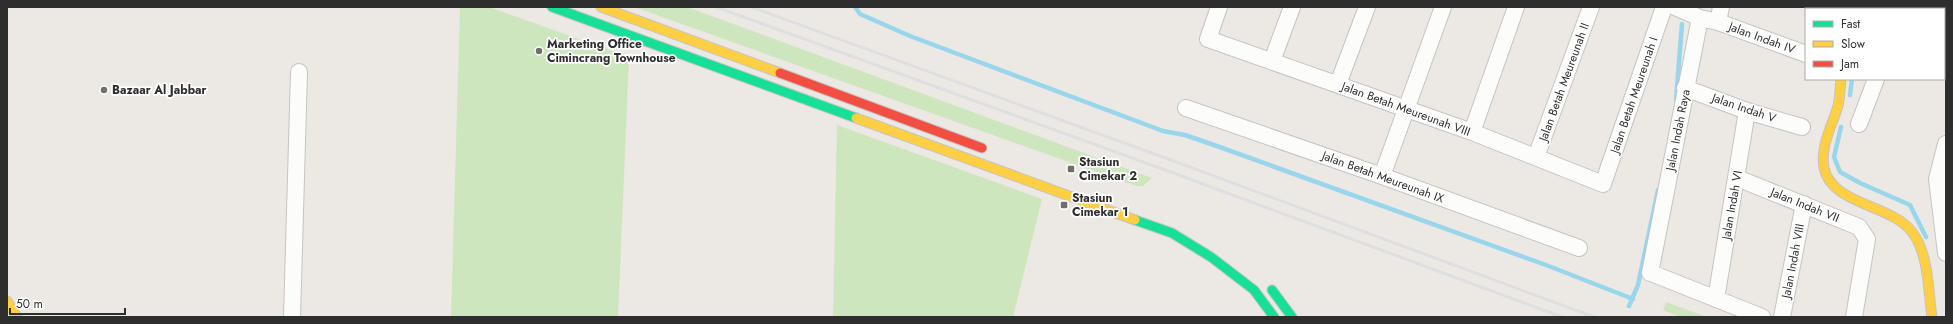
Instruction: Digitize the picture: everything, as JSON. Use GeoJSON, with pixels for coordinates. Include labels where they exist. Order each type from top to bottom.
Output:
{"type":"FeatureCollection","features":[{"type":"Feature","properties":{"kind":"street"},"geometry":{"type":"LineString","coordinates":[[552,7],[1172,233],[1211,257],[1254,290],[1274,317]]}},
{"type":"Feature","properties":{"kind":"street"},"geometry":{"type":"LineString","coordinates":[[601,7],[994,152]]}},
{"type":"Feature","properties":{"kind":"street","name":"Jalan Betah Meureunah VIII"},"geometry":{"type":"LineString","coordinates":[[1219,7],[1208,39],[1472,132],[1603,184]]}},
{"type":"Feature","properties":{"kind":"street"},"geometry":{"type":"LineString","coordinates":[[1272,62],[1292,7]]}},
{"type":"Feature","properties":{"kind":"street"},"geometry":{"type":"LineString","coordinates":[[1338,84],[1367,7]]}},
{"type":"Feature","properties":{"kind":"street"},"geometry":{"type":"LineString","coordinates":[[1382,176],[1443,7]]}},
{"type":"Feature","properties":{"kind":"street"},"geometry":{"type":"LineString","coordinates":[[1472,132],[1516,7]]}},
{"type":"Feature","properties":{"kind":"street","name":"Jalan Betah Meureunah II"},"geometry":{"type":"LineString","coordinates":[[1536,157],[1592,7]]}},
{"type":"Feature","properties":{"kind":"street","name":"Jalan Betah Meureunah I"},"geometry":{"type":"LineString","coordinates":[[1603,184],[1664,7]]}},
{"type":"Feature","properties":{"kind":"street"},"geometry":{"type":"LineString","coordinates":[[1675,7],[1700,18],[1719,14]]}},
{"type":"Feature","properties":{"kind":"street","name":"Jalan Indah IV"},"geometry":{"type":"LineString","coordinates":[[1719,14],[1805,54]]}},
{"type":"Feature","properties":{"kind":"street","name":"Jalan Indah Raya"},"geometry":{"type":"LineString","coordinates":[[1700,18],[1650,273],[1716,299]]}},
{"type":"Feature","properties":{"kind":"street"},"geometry":{"type":"LineString","coordinates":[[292,317],[299,72]]}},
{"type":"Feature","properties":{"kind":"street"},"geometry":{"type":"LineString","coordinates":[[1841,80],[1838,104],[1826,137],[1824,169],[1831,183],[1842,192],[1893,216],[1911,230],[1921,249],[1932,317]]}},
{"type":"Feature","properties":{"kind":"street"},"geometry":{"type":"LineString","coordinates":[[1859,124],[1876,80]]}},
{"type":"Feature","properties":{"kind":"street","name":"Jalan Indah V"},"geometry":{"type":"LineString","coordinates":[[1686,88],[1747,111],[1802,127]]}},
{"type":"Feature","properties":{"kind":"street","name":"Jalan Betah Meureunah IX"},"geometry":{"type":"LineString","coordinates":[[1186,108],[1382,176],[1578,248]]}},
{"type":"Feature","properties":{"kind":"street"},"geometry":{"type":"LineString","coordinates":[[878,126],[883,111]]}},
{"type":"Feature","properties":{"kind":"street","name":"Jalan Indah VI"},"geometry":{"type":"LineString","coordinates":[[1716,299],[1747,111]]}},
{"type":"Feature","properties":{"kind":"street"},"geometry":{"type":"LineString","coordinates":[[1946,144],[1937,179],[1946,253]]}},
{"type":"Feature","properties":{"kind":"street","name":"Jalan Indah VII"},"geometry":{"type":"LineString","coordinates":[[1737,178],[1859,227],[1867,239],[1854,317]]}},
{"type":"Feature","properties":{"kind":"street","name":"Jalan Indah VIII"},"geometry":{"type":"LineString","coordinates":[[1782,317],[1804,204]]}},
{"type":"Feature","properties":{"kind":"street"},"geometry":{"type":"LineString","coordinates":[[1268,285],[1292,317]]}},
{"type":"Feature","properties":{"kind":"street"},"geometry":{"type":"LineString","coordinates":[[1716,299],[1762,317]]}},
{"type":"Feature","properties":{"kind":"street"},"geometry":{"type":"LineString","coordinates":[[7,301],[17,317]]}},
{"type":"Feature","properties":{"kind":"green space"},"geometry":{"type":"Polygon","coordinates":[[[460,7],[489,7],[629,57],[618,317],[451,317],[460,7]]]}},
{"type":"Feature","properties":{"kind":"green space"},"geometry":{"type":"Polygon","coordinates":[[[634,7],[687,7],[1152,178],[1143,186],[1136,186],[634,7]]]}},
{"type":"Feature","properties":{"kind":"green space"},"geometry":{"type":"Polygon","coordinates":[[[837,125],[1042,199],[1013,317],[833,317],[837,125]]]}},
{"type":"Feature","properties":{"kind":"green space"},"geometry":{"type":"Polygon","coordinates":[[[1666,302],[1707,317],[1680,317],[1663,310],[1666,302]]]}},
{"type":"Feature","properties":{"kind":"waterway"},"geometry":{"type":"LineString","coordinates":[[855,7],[860,14],[910,36],[1163,131],[1185,135],[1214,145],[1546,265],[1633,299]]}},
{"type":"Feature","properties":{"kind":"waterway"},"geometry":{"type":"LineString","coordinates":[[1676,100],[1682,24]]}},
{"type":"Feature","properties":{"kind":"waterway"},"geometry":{"type":"LineString","coordinates":[[1850,95],[1852,80]]}},
{"type":"Feature","properties":{"kind":"waterway"},"geometry":{"type":"LineString","coordinates":[[1841,127],[1834,157],[1840,172],[1860,183],[1910,205],[1926,237]]}},
{"type":"Feature","properties":{"kind":"waterway"},"geometry":{"type":"LineString","coordinates":[[1629,306],[1638,285],[1658,190]]}},
{"type":"Feature","properties":{"kind":"railway"},"geometry":{"type":"LineString","coordinates":[[716,7],[1168,171],[1562,317]]}},
{"type":"Feature","properties":{"kind":"railway"},"geometry":{"type":"LineString","coordinates":[[751,7],[1171,160],[1594,317]]}},
{"type":"Feature","properties":{"kind":"traffic: fast"},"geometry":{"type":"LineString","coordinates":[[552,7],[856,118]]}},
{"type":"Feature","properties":{"kind":"traffic: fast"},"geometry":{"type":"LineString","coordinates":[[1135,220],[1172,233],[1211,257],[1254,290],[1274,317]]}},
{"type":"Feature","properties":{"kind":"traffic: fast"},"geometry":{"type":"LineString","coordinates":[[1272,290],[1292,317]]}},
{"type":"Feature","properties":{"kind":"traffic: slow"},"geometry":{"type":"LineString","coordinates":[[601,7],[780,73]]}},
{"type":"Feature","properties":{"kind":"traffic: slow"},"geometry":{"type":"LineString","coordinates":[[1841,80],[1838,106],[1825,144],[1823,160],[1824,168],[1829,180],[1838,190],[1850,197],[1891,215],[1903,223],[1912,232],[1918,241],[1925,261],[1932,317]]}},
{"type":"Feature","properties":{"kind":"traffic: slow"},"geometry":{"type":"LineString","coordinates":[[856,118],[1135,220]]}},
{"type":"Feature","properties":{"kind":"traffic: slow"},"geometry":{"type":"LineString","coordinates":[[7,301],[17,317]]}},
{"type":"Feature","properties":{"kind":"traffic: jam"},"geometry":{"type":"LineString","coordinates":[[780,73],[982,148]]}},
{"type":"Feature","properties":{"kind":"place","name":"Marketing Office Cimincrang Townhouse"},"geometry":{"type":"Point","coordinates":[539,51]}},
{"type":"Feature","properties":{"kind":"place","name":"Bazaar Al Jabbar"},"geometry":{"type":"Point","coordinates":[104,90]}},
{"type":"Feature","properties":{"kind":"place","name":"Stasiun Cimekar 2"},"geometry":{"type":"Point","coordinates":[1071,169]}},
{"type":"Feature","properties":{"kind":"place","name":"Stasiun Cimekar 1"},"geometry":{"type":"Point","coordinates":[1064,205]}}]}
